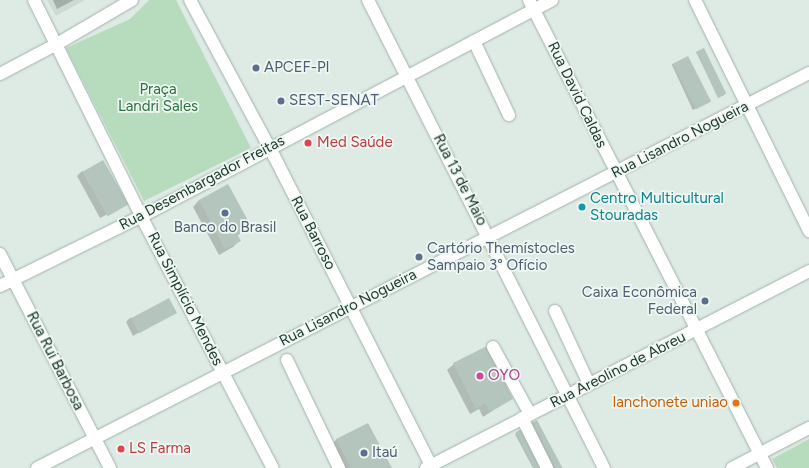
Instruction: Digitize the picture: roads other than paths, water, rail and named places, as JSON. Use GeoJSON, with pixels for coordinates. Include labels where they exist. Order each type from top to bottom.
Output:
{"type":"FeatureCollection","features":[{"type":"Feature","properties":{"kind":"street","name":"Rua Simplício Mendes"},"geometry":{"type":"LineString","coordinates":[[34,0],[141,216],[273,468]]}},
{"type":"Feature","properties":{"kind":"street"},"geometry":{"type":"LineString","coordinates":[[0,74],[57,44],[132,0]]}},
{"type":"Feature","properties":{"kind":"street","name":"Rua Barroso"},"geometry":{"type":"LineString","coordinates":[[190,0],[352,307],[430,467]]}},
{"type":"Feature","properties":{"kind":"street","name":"Rua 13 de Maio"},"geometry":{"type":"LineString","coordinates":[[368,0],[489,237],[604,468]]}},
{"type":"Feature","properties":{"kind":"street","name":"Rua Desembargador Freitas"},"geometry":{"type":"LineString","coordinates":[[0,286],[141,216],[474,41],[532,5],[552,0]]}},
{"type":"Feature","properties":{"kind":"street"},"geometry":{"type":"LineString","coordinates":[[695,0],[809,231]]}},
{"type":"Feature","properties":{"kind":"street","name":"Rua David Caldas"},"geometry":{"type":"LineString","coordinates":[[532,5],[615,173],[767,468]]}},
{"type":"Feature","properties":{"kind":"street"},"geometry":{"type":"LineString","coordinates":[[474,41],[509,115]]}},
{"type":"Feature","properties":{"kind":"street","name":"Rua Lisandro Nogueira"},"geometry":{"type":"LineString","coordinates":[[38,468],[222,371],[352,307],[809,72]]}},
{"type":"Feature","properties":{"kind":"street","name":"Rua Rui Barbosa"},"geometry":{"type":"LineString","coordinates":[[0,254],[110,468]]}},
{"type":"Feature","properties":{"kind":"street","name":"Rua Areolino de Abreu"},"geometry":{"type":"LineString","coordinates":[[430,467],[526,416],[697,330],[809,271]]}},
{"type":"Feature","properties":{"kind":"street"},"geometry":{"type":"LineString","coordinates":[[556,310],[589,384]]}},
{"type":"Feature","properties":{"kind":"street"},"geometry":{"type":"LineString","coordinates":[[492,347],[526,416],[548,468]]}},
{"type":"Feature","properties":{"kind":"street"},"geometry":{"type":"LineString","coordinates":[[287,360],[339,468]]}},
{"type":"Feature","properties":{"kind":"street"},"geometry":{"type":"LineString","coordinates":[[732,468],[809,428]]}},
{"type":"Feature","properties":{"kind":"place","name":"APCEF-PI"},"geometry":{"type":"Point","coordinates":[256,68]}},
{"type":"Feature","properties":{"kind":"place","name":"SEST-SENAT"},"geometry":{"type":"Point","coordinates":[281,101]}},
{"type":"Feature","properties":{"kind":"place","name":"Med Saúde"},"geometry":{"type":"Point","coordinates":[308,143]}},
{"type":"Feature","properties":{"kind":"place","name":"Centro Multicultural Stouradas"},"geometry":{"type":"Point","coordinates":[582,207]}},
{"type":"Feature","properties":{"kind":"place","name":"Banco do Brasil"},"geometry":{"type":"Point","coordinates":[225,213]}},
{"type":"Feature","properties":{"kind":"place","name":"Cartório Themístocles Sampaio 3° Ofício"},"geometry":{"type":"Point","coordinates":[419,257]}},
{"type":"Feature","properties":{"kind":"place","name":"Caixa Econômica Federal"},"geometry":{"type":"Point","coordinates":[705,301]}},
{"type":"Feature","properties":{"kind":"place","name":"OYO"},"geometry":{"type":"Point","coordinates":[480,376]}},
{"type":"Feature","properties":{"kind":"place","name":"lanchonete uniao"},"geometry":{"type":"Point","coordinates":[736,403]}},
{"type":"Feature","properties":{"kind":"place","name":"LS Farma"},"geometry":{"type":"Point","coordinates":[121,449]}},
{"type":"Feature","properties":{"kind":"place","name":"Itaú"},"geometry":{"type":"Point","coordinates":[364,453]}},
{"type":"Feature","properties":{"kind":"park label","name":"Praça Landri Sales"},"geometry":{"type":"Point","coordinates":[158,98]}}]}
